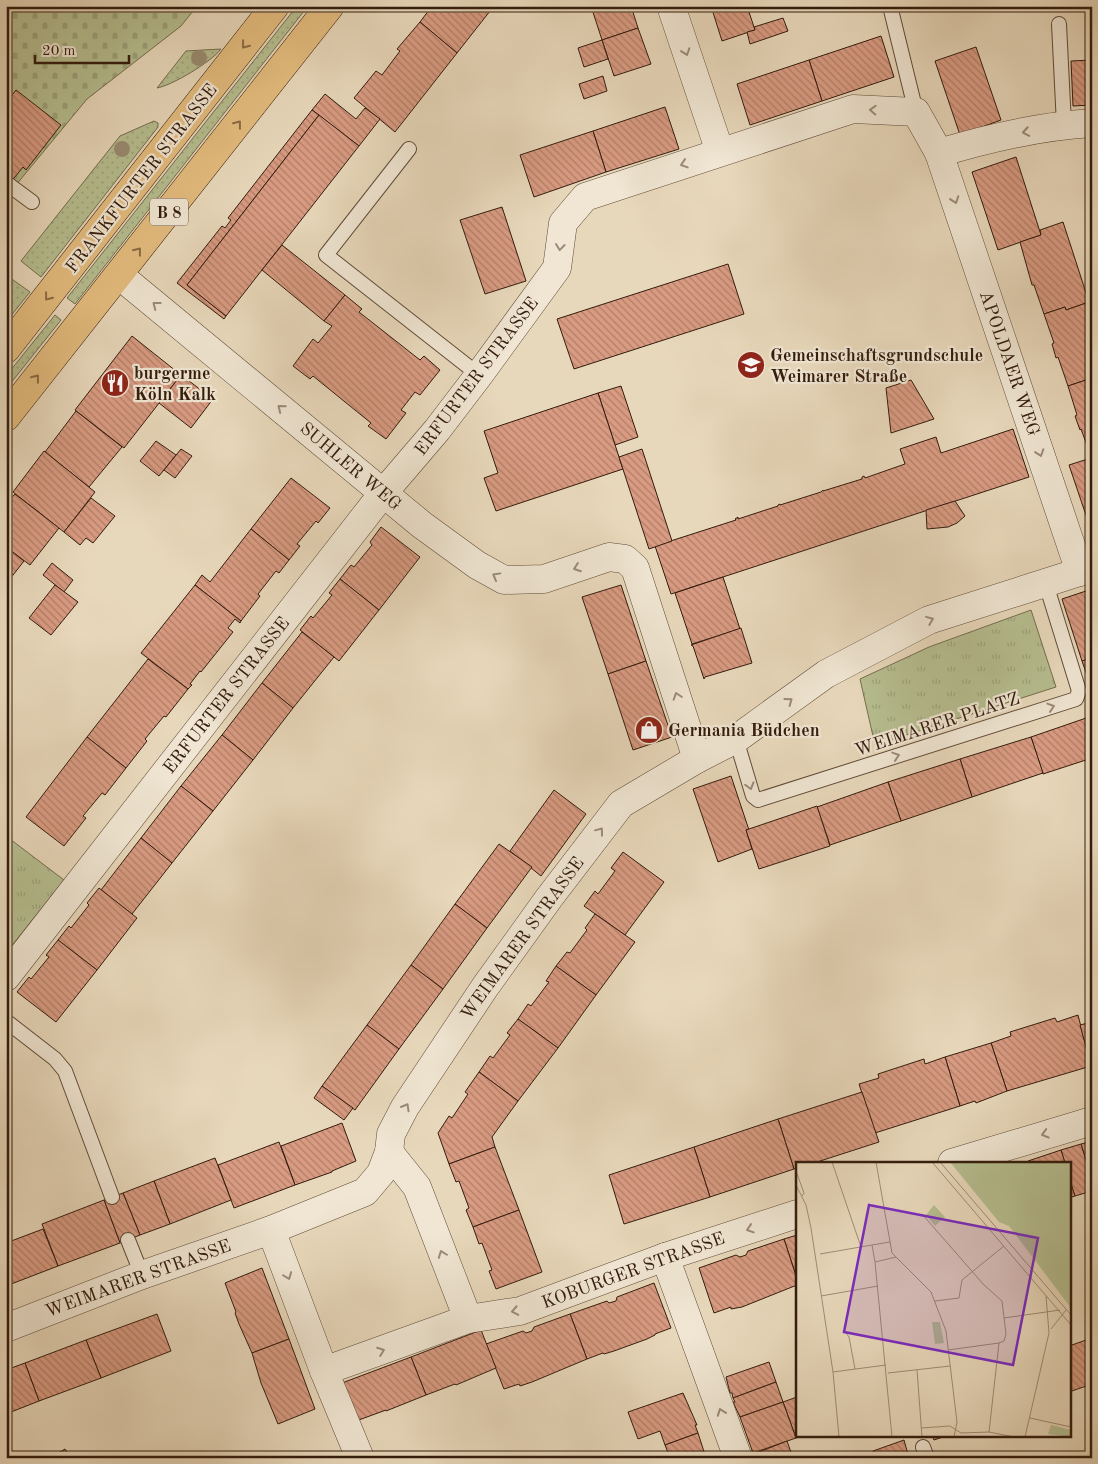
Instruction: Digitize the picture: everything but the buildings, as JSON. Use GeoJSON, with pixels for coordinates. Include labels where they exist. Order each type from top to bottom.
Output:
{"type":"FeatureCollection","features":[{"type":"Feature","properties":{"kind":"main road","name":"FRANKFURTER STRASSE"},"geometry":{"type":"LineString","coordinates":[[6,349],[275,6]]}},
{"type":"Feature","properties":{"kind":"main road","name":"B 8"},"geometry":{"type":"LineString","coordinates":[[6,417],[330,6]]}},
{"type":"Feature","properties":{"kind":"street"},"geometry":{"type":"LineString","coordinates":[[671,6],[720,152]]}},
{"type":"Feature","properties":{"kind":"street","name":"ERFURTER STRASSE"},"geometry":{"type":"LineString","coordinates":[[6,978],[384,492],[437,430],[479,376],[557,268],[563,223],[585,196],[853,109],[916,112]]}},
{"type":"Feature","properties":{"kind":"street"},"geometry":{"type":"LineString","coordinates":[[916,112],[939,153],[1003,136],[1064,125],[1092,123]]}},
{"type":"Feature","properties":{"kind":"street","name":"APOLDAER WEG"},"geometry":{"type":"LineString","coordinates":[[939,153],[1086,570]]}},
{"type":"Feature","properties":{"kind":"street","name":"SUHLER WEG"},"geometry":{"type":"LineString","coordinates":[[119,275],[422,525],[477,565],[504,580],[544,579],[609,557],[625,559],[635,568],[697,759]]}},
{"type":"Feature","properties":{"kind":"street","name":"WEIMARER STRASSE"},"geometry":{"type":"LineString","coordinates":[[6,1328],[142,1275],[271,1230],[365,1192],[381,1173],[389,1152],[391,1134],[405,1107],[485,987],[549,898],[621,804],[697,759],[736,739],[826,674],[929,620],[1086,570]]}},
{"type":"Feature","properties":{"kind":"street"},"geometry":{"type":"LineString","coordinates":[[955,1162],[1092,1121]]}},
{"type":"Feature","properties":{"kind":"street"},"geometry":{"type":"LineString","coordinates":[[389,1152],[417,1187],[468,1319]]}},
{"type":"Feature","properties":{"kind":"street","name":"KOBURGER STRASSE"},"geometry":{"type":"LineString","coordinates":[[324,1371],[468,1319],[520,1311],[665,1257],[796,1214]]}},
{"type":"Feature","properties":{"kind":"street"},"geometry":{"type":"LineString","coordinates":[[271,1230],[324,1371],[360,1458]]}},
{"type":"Feature","properties":{"kind":"street"},"geometry":{"type":"LineString","coordinates":[[665,1257],[738,1458]]}},
{"type":"Feature","properties":{"kind":"lane"},"geometry":{"type":"LineString","coordinates":[[891,10],[916,112]]}},
{"type":"Feature","properties":{"kind":"lane"},"geometry":{"type":"LineString","coordinates":[[1059,24],[1064,125]]}},
{"type":"Feature","properties":{"kind":"lane"},"geometry":{"type":"LineString","coordinates":[[409,149],[326,255],[479,376]]}},
{"type":"Feature","properties":{"kind":"lane"},"geometry":{"type":"LineString","coordinates":[[9,184],[32,202]]}},
{"type":"Feature","properties":{"kind":"lane","name":"WEIMARER PLATZ"},"geometry":{"type":"LineString","coordinates":[[736,739],[752,796],[758,800],[1076,699],[1079,691],[1046,584]]}},
{"type":"Feature","properties":{"kind":"lane"},"geometry":{"type":"LineString","coordinates":[[6,1020],[55,1059],[65,1071],[112,1197]]}},
{"type":"Feature","properties":{"kind":"lane"},"geometry":{"type":"LineString","coordinates":[[128,1240],[142,1275]]}},
{"type":"Feature","properties":{"kind":"green space"},"geometry":{"type":"Polygon","coordinates":[[[6,6],[197,6],[181,26],[87,99],[6,197],[6,6]]]}},
{"type":"Feature","properties":{"kind":"green space"},"geometry":{"type":"Polygon","coordinates":[[[297,6],[308,6],[75,304],[67,298],[297,6]]]}},
{"type":"Feature","properties":{"kind":"green space"},"geometry":{"type":"Polygon","coordinates":[[[221,49],[191,72],[157,88],[186,51],[221,49]]]}},
{"type":"Feature","properties":{"kind":"green space"},"geometry":{"type":"Polygon","coordinates":[[[154,121],[158,123],[158,127],[41,277],[21,261],[120,136],[154,121]]]}},
{"type":"Feature","properties":{"kind":"green space"},"geometry":{"type":"Polygon","coordinates":[[[9,277],[30,292],[6,322],[6,281],[9,277]]]}},
{"type":"Feature","properties":{"kind":"green space"},"geometry":{"type":"Polygon","coordinates":[[[55,315],[61,320],[6,389],[6,376],[55,315]]]}},
{"type":"Feature","properties":{"kind":"green space"},"geometry":{"type":"Polygon","coordinates":[[[1031,610],[1056,687],[875,745],[860,679],[929,647],[1031,610]]]}},
{"type":"Feature","properties":{"kind":"green space"},"geometry":{"type":"Polygon","coordinates":[[[6,836],[64,880],[6,953],[6,836]]]}},
{"type":"Feature","properties":{"kind":"place","name":"Gemeinschaftsgrundschule Weimarer Straße"},"geometry":{"type":"Point","coordinates":[751,365]}},
{"type":"Feature","properties":{"kind":"place","name":"burgerme Köln Kalk"},"geometry":{"type":"Point","coordinates":[115,383]}},
{"type":"Feature","properties":{"kind":"place","name":"Germania Büdchen"},"geometry":{"type":"Point","coordinates":[649,730]}}]}
